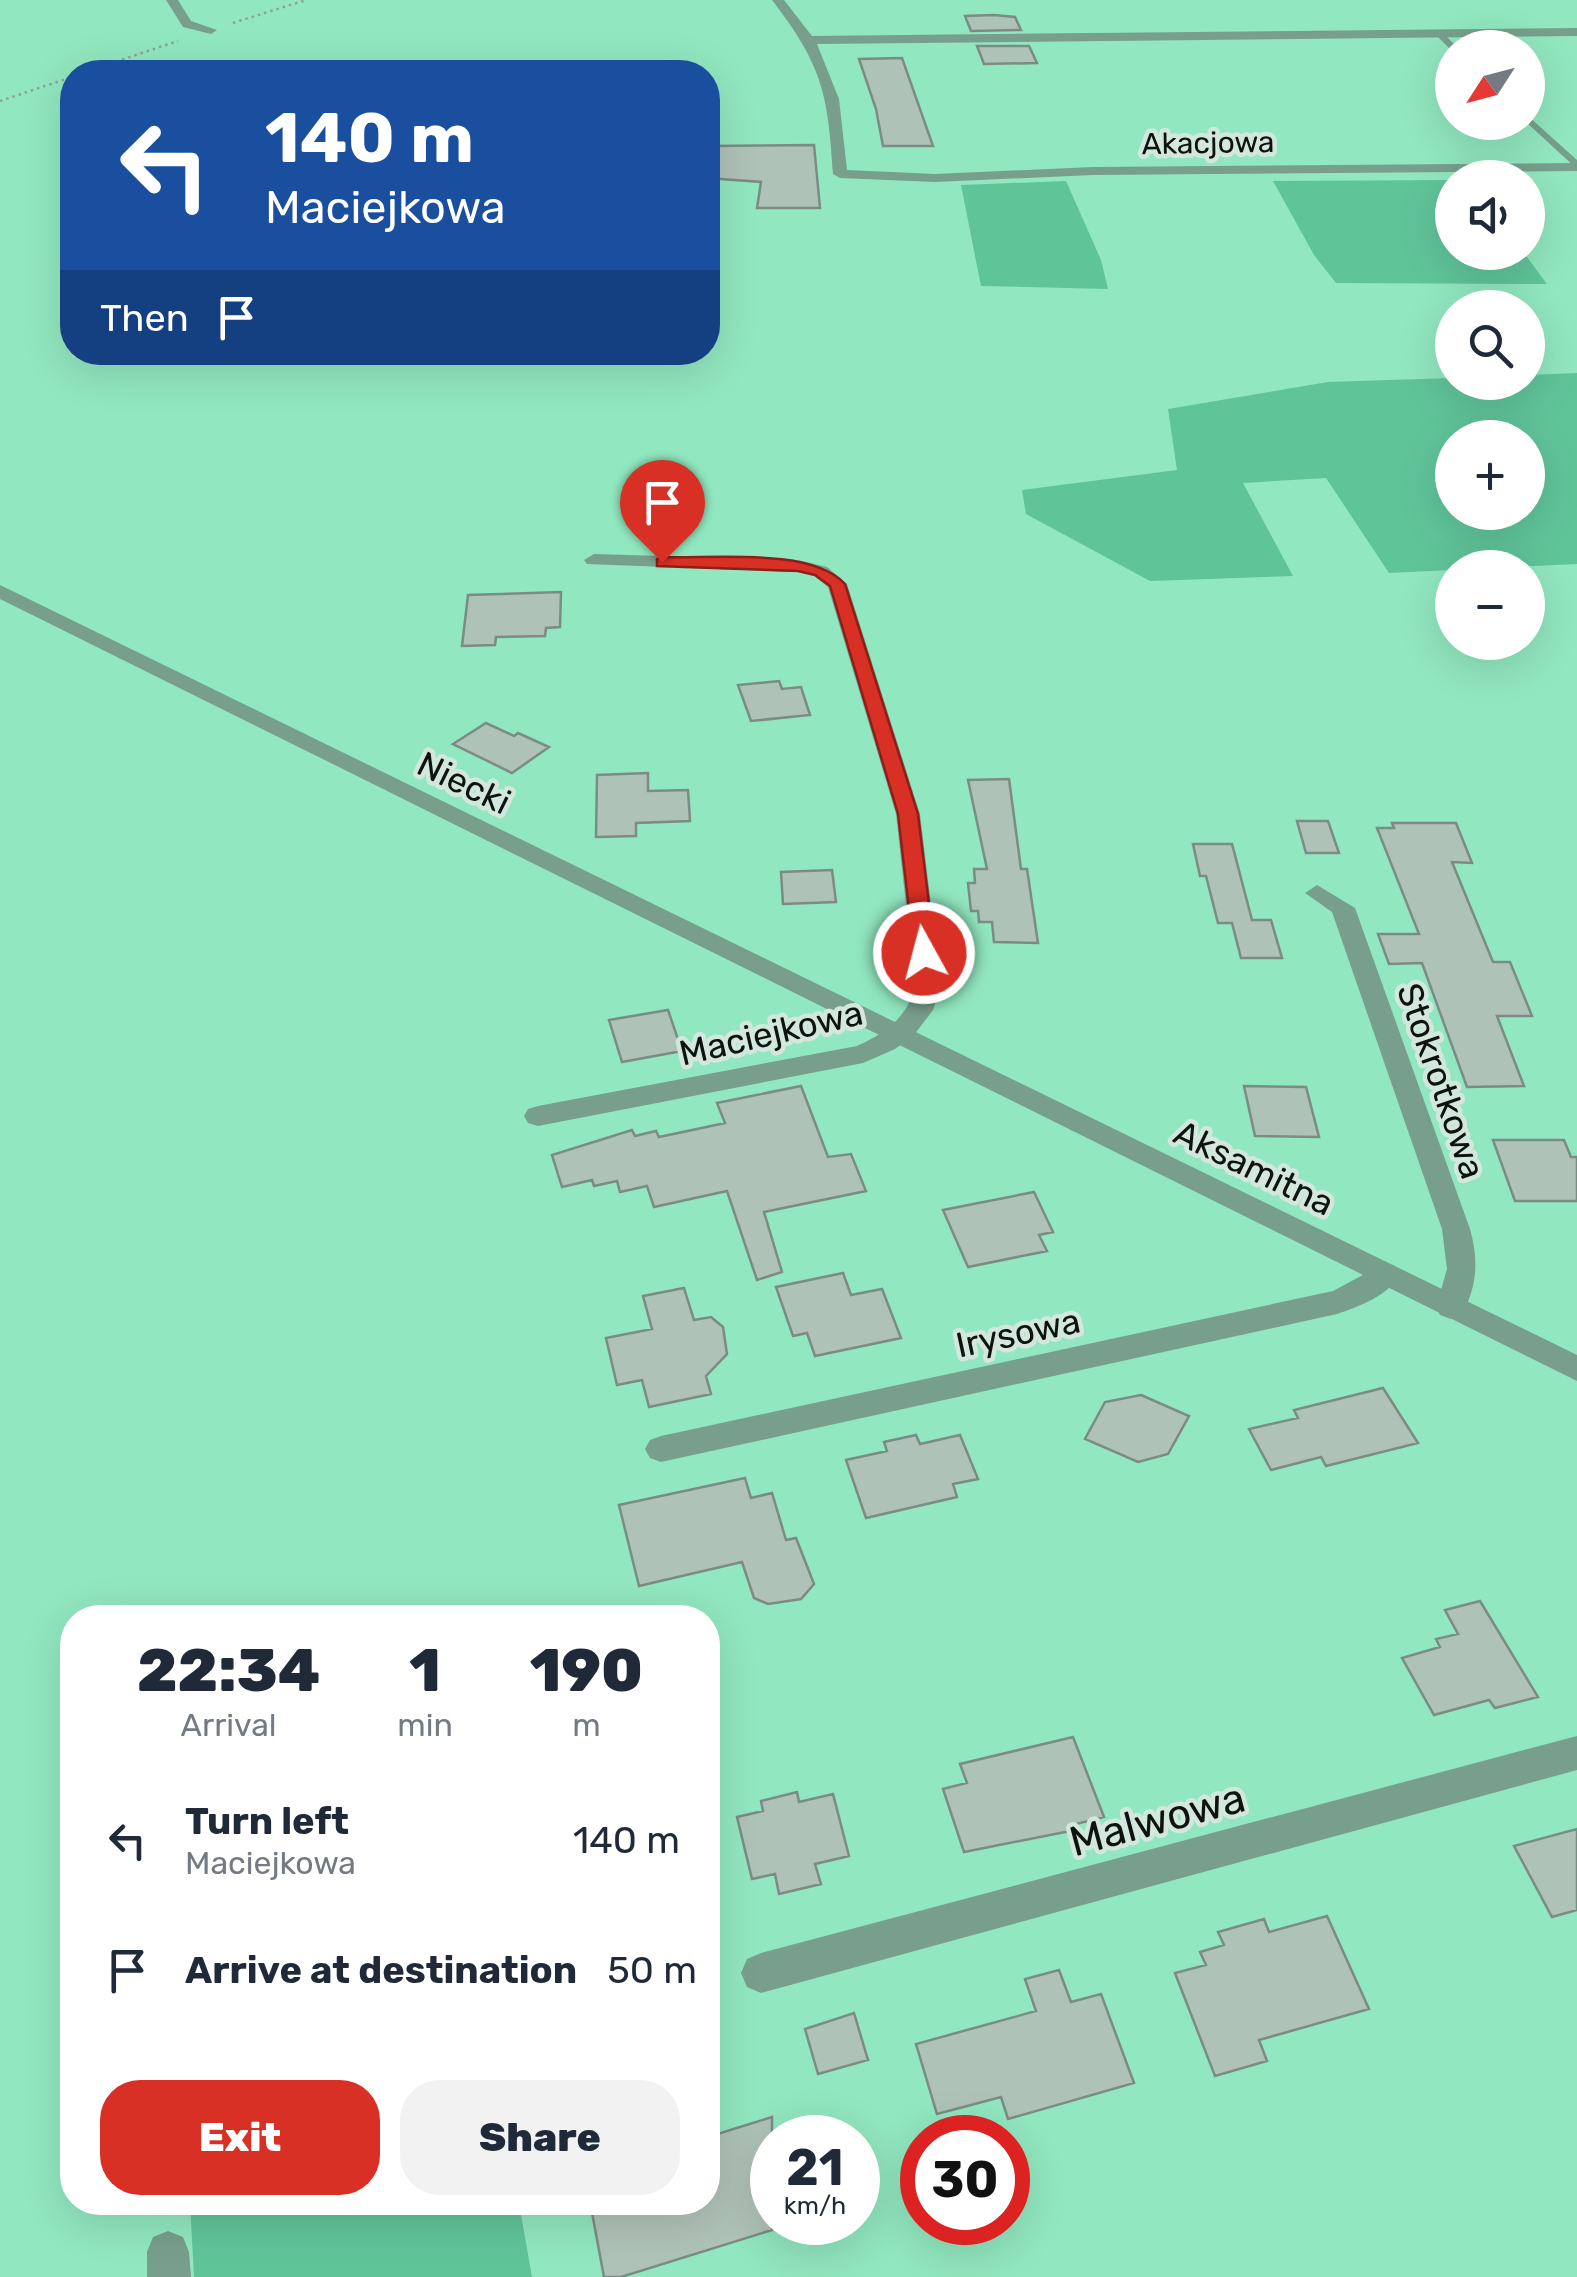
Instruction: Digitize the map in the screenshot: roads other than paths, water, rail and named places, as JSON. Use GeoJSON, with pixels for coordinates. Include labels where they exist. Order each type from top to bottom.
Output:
{"type":"FeatureCollection","features":[{"type":"Feature","properties":{"kind":"street"},"geometry":{"type":"LineString","coordinates":[[172,0],[187,24],[211,30]]}},
{"type":"Feature","properties":{"kind":"street"},"geometry":{"type":"LineString","coordinates":[[778,0],[813,40],[1435,32]]}},
{"type":"Feature","properties":{"kind":"street"},"geometry":{"type":"LineString","coordinates":[[1545,32],[1577,32]]}},
{"type":"Feature","properties":{"kind":"street","name":"Akacjowa"},"geometry":{"type":"LineString","coordinates":[[813,40],[834,92],[840,174],[934,178],[1093,171],[1577,166]]}},
{"type":"Feature","properties":{"kind":"street","name":"Maciejkowa"},"geometry":{"type":"LineString","coordinates":[[538,1116],[844,1060],[898,1036],[918,1015],[928,987],[908,814],[837,584],[820,571],[798,566],[594,560]]}},
{"type":"Feature","properties":{"kind":"street","name":"Niecki"},"geometry":{"type":"LineString","coordinates":[[0,591],[898,1036]]}},
{"type":"Feature","properties":{"kind":"street","name":"Stokrotkowa"},"geometry":{"type":"LineString","coordinates":[[1317,892],[1343,908],[1456,1229],[1464,1269],[1450,1307]]}},
{"type":"Feature","properties":{"kind":"street","name":"Aksamitna"},"geometry":{"type":"LineString","coordinates":[[898,1036],[1577,1369]]}},
{"type":"Feature","properties":{"kind":"street","name":"Irysowa"},"geometry":{"type":"LineString","coordinates":[[661,1449],[1337,1302],[1358,1294],[1385,1274]]}},
{"type":"Feature","properties":{"kind":"street","name":"Malwowa"},"geometry":{"type":"LineString","coordinates":[[761,1973],[1577,1753]]}},
{"type":"Feature","properties":{"kind":"lane"},"geometry":{"type":"LineString","coordinates":[[1545,135],[1577,166]]}}]}
